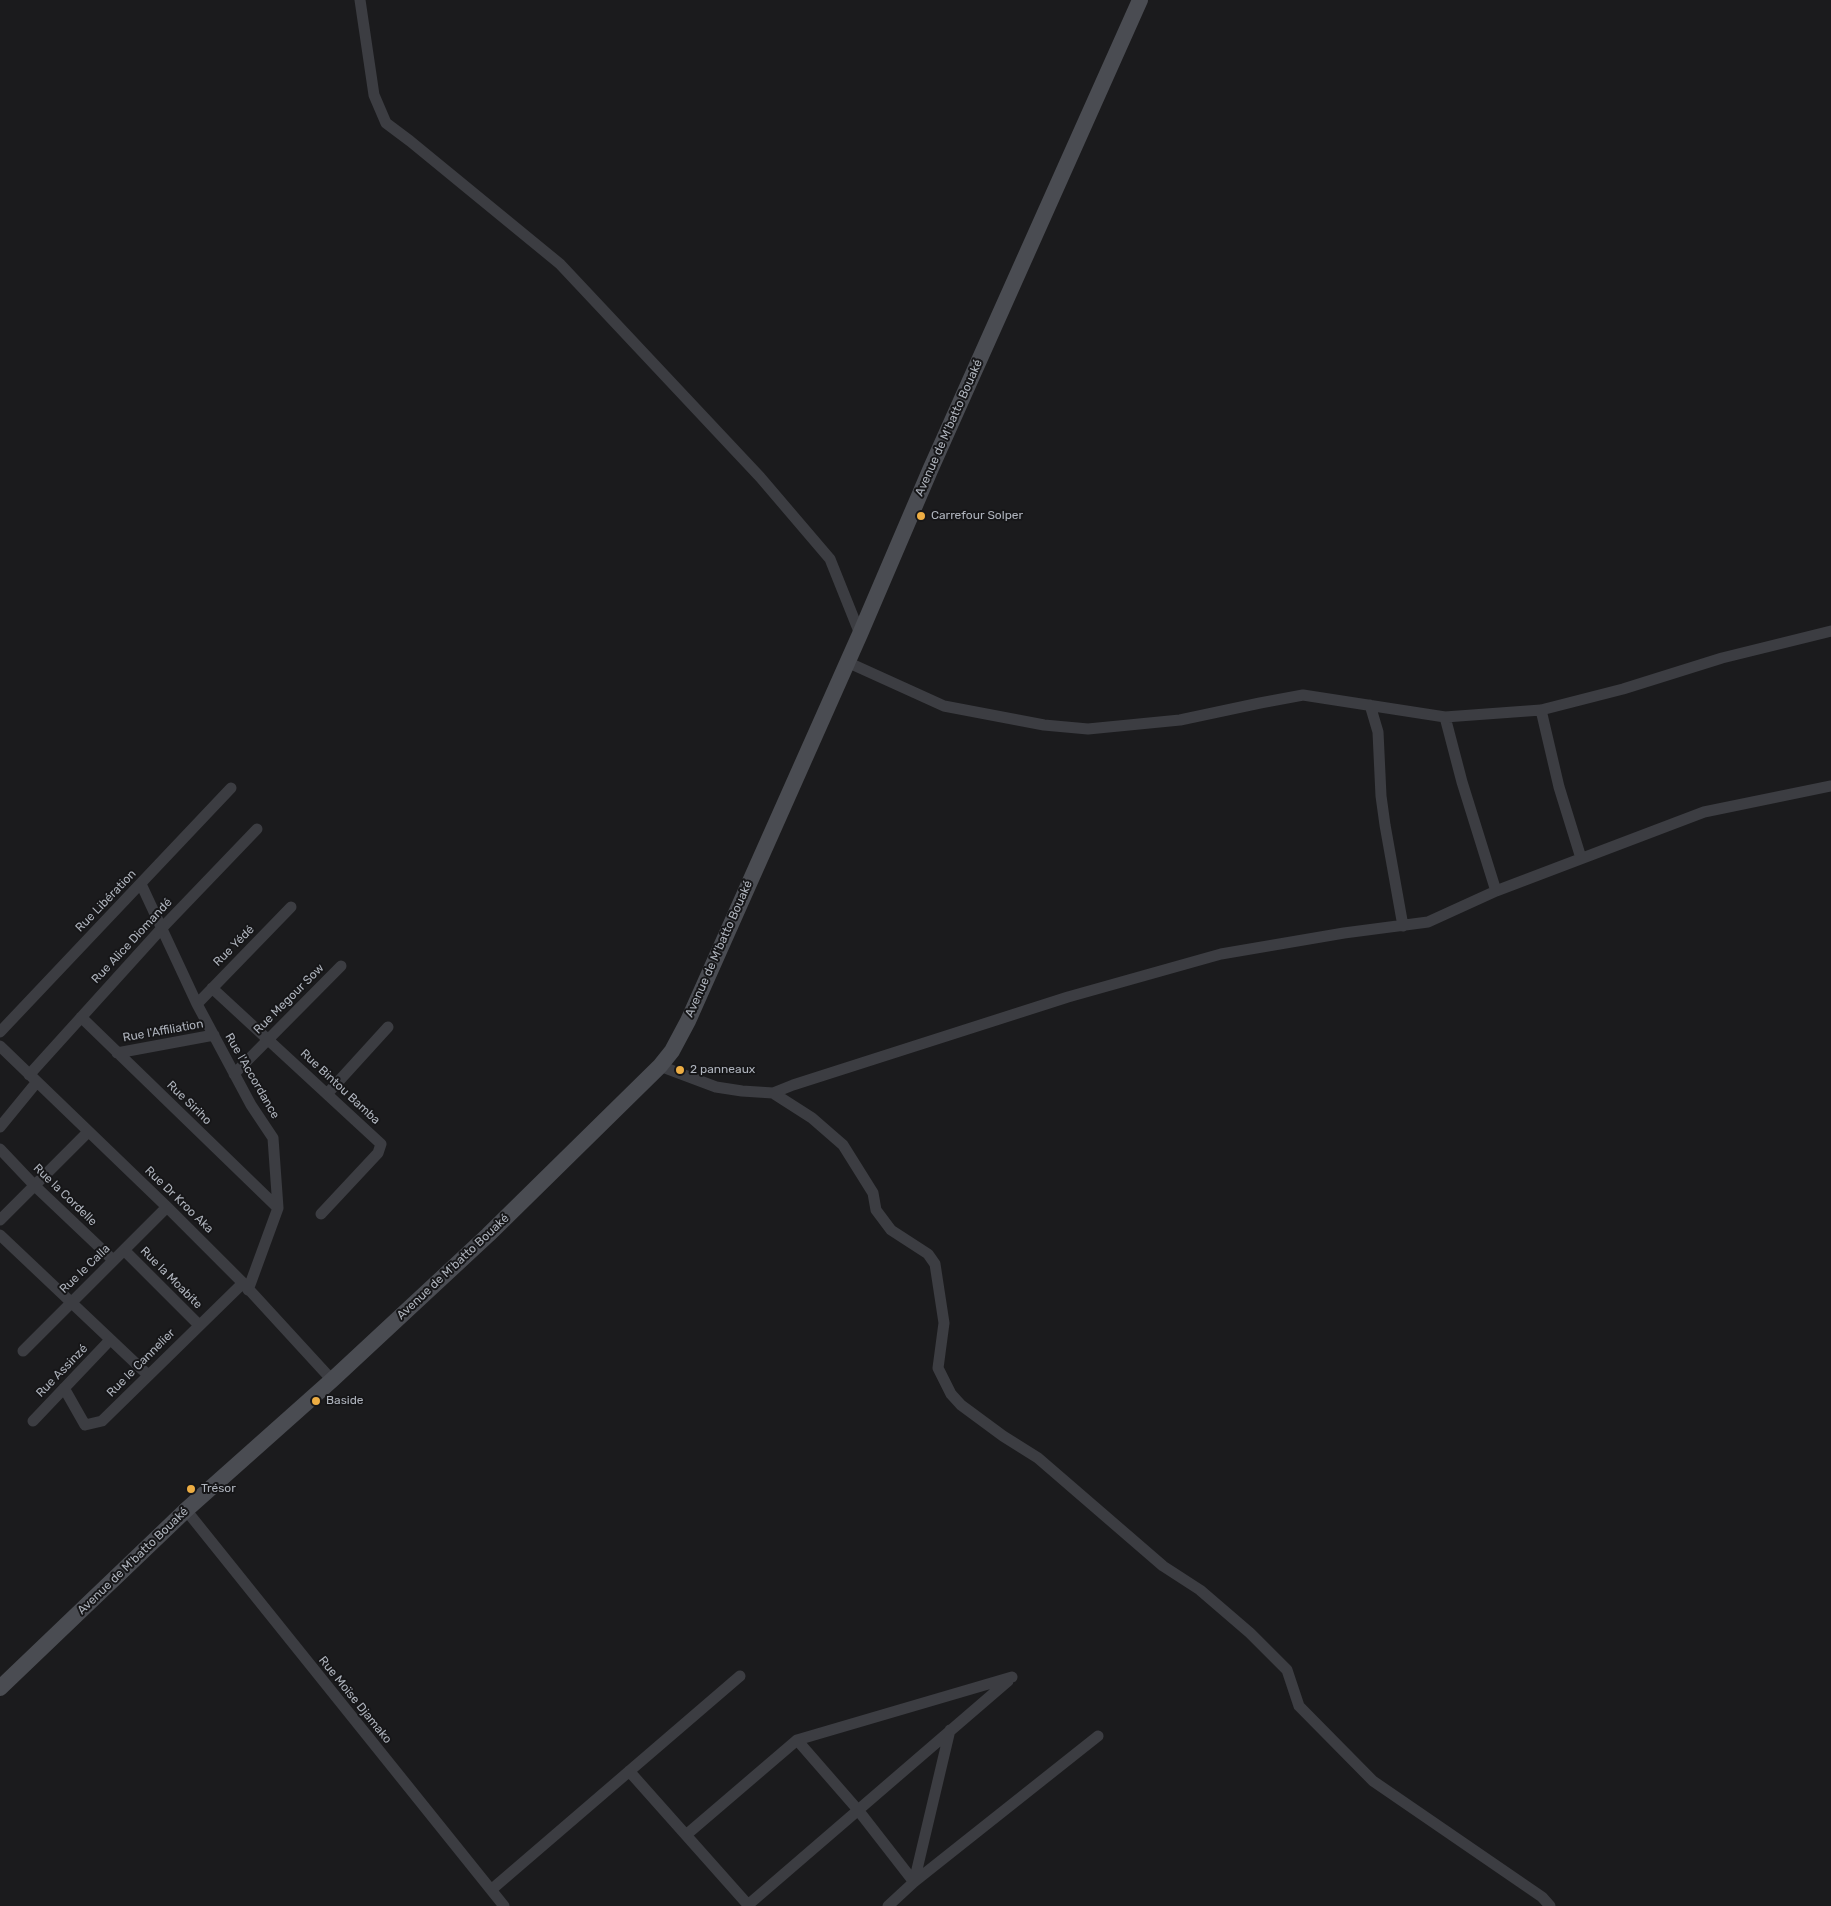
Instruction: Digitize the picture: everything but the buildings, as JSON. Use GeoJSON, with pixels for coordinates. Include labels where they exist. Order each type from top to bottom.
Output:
{"type":"FeatureCollection","features":[{"type":"Feature","properties":{"kind":"street"},"geometry":{"type":"LineString","coordinates":[[360,0],[374,95],[386,123],[410,140],[560,264],[760,477],[830,559],[860,634]]}},
{"type":"Feature","properties":{"kind":"street","name":"Avenue de M'batto Bouaké"},"geometry":{"type":"LineString","coordinates":[[0,1688],[186,1510],[332,1380],[488,1235],[660,1066],[672,1051],[688,1021],[860,634],[931,468],[1140,0]]}},
{"type":"Feature","properties":{"kind":"street"},"geometry":{"type":"LineString","coordinates":[[847,662],[944,706],[1044,725],[1088,729],[1180,720],[1260,702],[1303,696],[1445,717],[1541,710],[1623,689],[1722,658],[1831,631]]}},
{"type":"Feature","properties":{"kind":"street"},"geometry":{"type":"LineString","coordinates":[[1370,705],[1378,732],[1381,796],[1403,926]]}},
{"type":"Feature","properties":{"kind":"street"},"geometry":{"type":"LineString","coordinates":[[1541,710],[1559,788],[1581,858]]}},
{"type":"Feature","properties":{"kind":"street"},"geometry":{"type":"LineString","coordinates":[[1445,717],[1462,782],[1496,890]]}},
{"type":"Feature","properties":{"kind":"street"},"geometry":{"type":"LineString","coordinates":[[660,1066],[716,1087],[773,1093],[1068,996],[1220,954],[1344,933],[1428,922],[1496,890],[1704,812],[1831,786]]}},
{"type":"Feature","properties":{"kind":"street","name":"Rue Libération"},"geometry":{"type":"LineString","coordinates":[[0,1032],[231,788]]}},
{"type":"Feature","properties":{"kind":"street","name":"Rue Alice Diomandé"},"geometry":{"type":"LineString","coordinates":[[0,1127],[32,1079],[80,1017],[257,829]]}},
{"type":"Feature","properties":{"kind":"street","name":"Rue l'Accordance"},"geometry":{"type":"LineString","coordinates":[[142,884],[196,1004],[251,1105],[273,1138],[278,1208],[245,1287]]}},
{"type":"Feature","properties":{"kind":"street","name":"Rue Yédé"},"geometry":{"type":"LineString","coordinates":[[196,1004],[291,907]]}},
{"type":"Feature","properties":{"kind":"street","name":"Rue Megour Sow"},"geometry":{"type":"LineString","coordinates":[[234,1074],[341,966]]}},
{"type":"Feature","properties":{"kind":"street","name":"Rue Bintou Bamba"},"geometry":{"type":"LineString","coordinates":[[212,988],[381,1144],[378,1153],[321,1214]]}},
{"type":"Feature","properties":{"kind":"street","name":"Rue Siriho"},"geometry":{"type":"LineString","coordinates":[[80,1017],[278,1208]]}},
{"type":"Feature","properties":{"kind":"street"},"geometry":{"type":"LineString","coordinates":[[327,1094],[388,1027]]}},
{"type":"Feature","properties":{"kind":"street","name":"Rue l'Affiliation"},"geometry":{"type":"LineString","coordinates":[[117,1053],[214,1035]]}},
{"type":"Feature","properties":{"kind":"street","name":"Rue Dr Kroo Aka"},"geometry":{"type":"LineString","coordinates":[[0,1046],[32,1079],[167,1207],[332,1380]]}},
{"type":"Feature","properties":{"kind":"street"},"geometry":{"type":"LineString","coordinates":[[773,1093],[812,1118],[843,1146],[873,1193],[876,1210],[891,1230],[928,1254],[935,1264],[944,1323],[938,1368],[951,1394],[961,1405],[1003,1436],[1038,1458],[1163,1566],[1200,1590],[1250,1633],[1287,1670],[1299,1706],[1373,1781],[1542,1897],[1550,1906]]}},
{"type":"Feature","properties":{"kind":"street"},"geometry":{"type":"LineString","coordinates":[[0,1220],[88,1132]]}},
{"type":"Feature","properties":{"kind":"street","name":"Rue la Cordelle"},"geometry":{"type":"LineString","coordinates":[[0,1149],[35,1186],[113,1260]]}},
{"type":"Feature","properties":{"kind":"street","name":"Rue le Calla"},"geometry":{"type":"LineString","coordinates":[[23,1351],[167,1207]]}},
{"type":"Feature","properties":{"kind":"street"},"geometry":{"type":"LineString","coordinates":[[0,1235],[148,1375]]}},
{"type":"Feature","properties":{"kind":"street","name":"Rue la Moabite"},"geometry":{"type":"LineString","coordinates":[[124,1250],[199,1325]]}},
{"type":"Feature","properties":{"kind":"street","name":"Rue le Cannelier"},"geometry":{"type":"LineString","coordinates":[[64,1388],[85,1425],[102,1421],[199,1325],[245,1287]]}},
{"type":"Feature","properties":{"kind":"street","name":"Rue Assinzé"},"geometry":{"type":"LineString","coordinates":[[33,1421],[110,1340]]}},
{"type":"Feature","properties":{"kind":"street","name":"Rue Moïse Djamako"},"geometry":{"type":"LineString","coordinates":[[186,1510],[504,1906]]}},
{"type":"Feature","properties":{"kind":"street"},"geometry":{"type":"LineString","coordinates":[[491,1890],[740,1676]]}},
{"type":"Feature","properties":{"kind":"street"},"geometry":{"type":"LineString","coordinates":[[629,1771],[748,1906],[1012,1678],[798,1740],[686,1835]]}},
{"type":"Feature","properties":{"kind":"street"},"geometry":{"type":"LineString","coordinates":[[914,1882],[950,1730]]}},
{"type":"Feature","properties":{"kind":"street"},"geometry":{"type":"LineString","coordinates":[[888,1906],[914,1882],[1098,1736]]}},
{"type":"Feature","properties":{"kind":"street"},"geometry":{"type":"LineString","coordinates":[[798,1740],[858,1810],[914,1882]]}},
{"type":"Feature","properties":{"kind":"place","name":"Carrefour Solper"},"geometry":{"type":"Point","coordinates":[921,516]}},
{"type":"Feature","properties":{"kind":"place","name":"2 panneaux"},"geometry":{"type":"Point","coordinates":[680,1070]}},
{"type":"Feature","properties":{"kind":"place","name":"Baside"},"geometry":{"type":"Point","coordinates":[316,1401]}},
{"type":"Feature","properties":{"kind":"place","name":"Trésor"},"geometry":{"type":"Point","coordinates":[191,1489]}}]}
